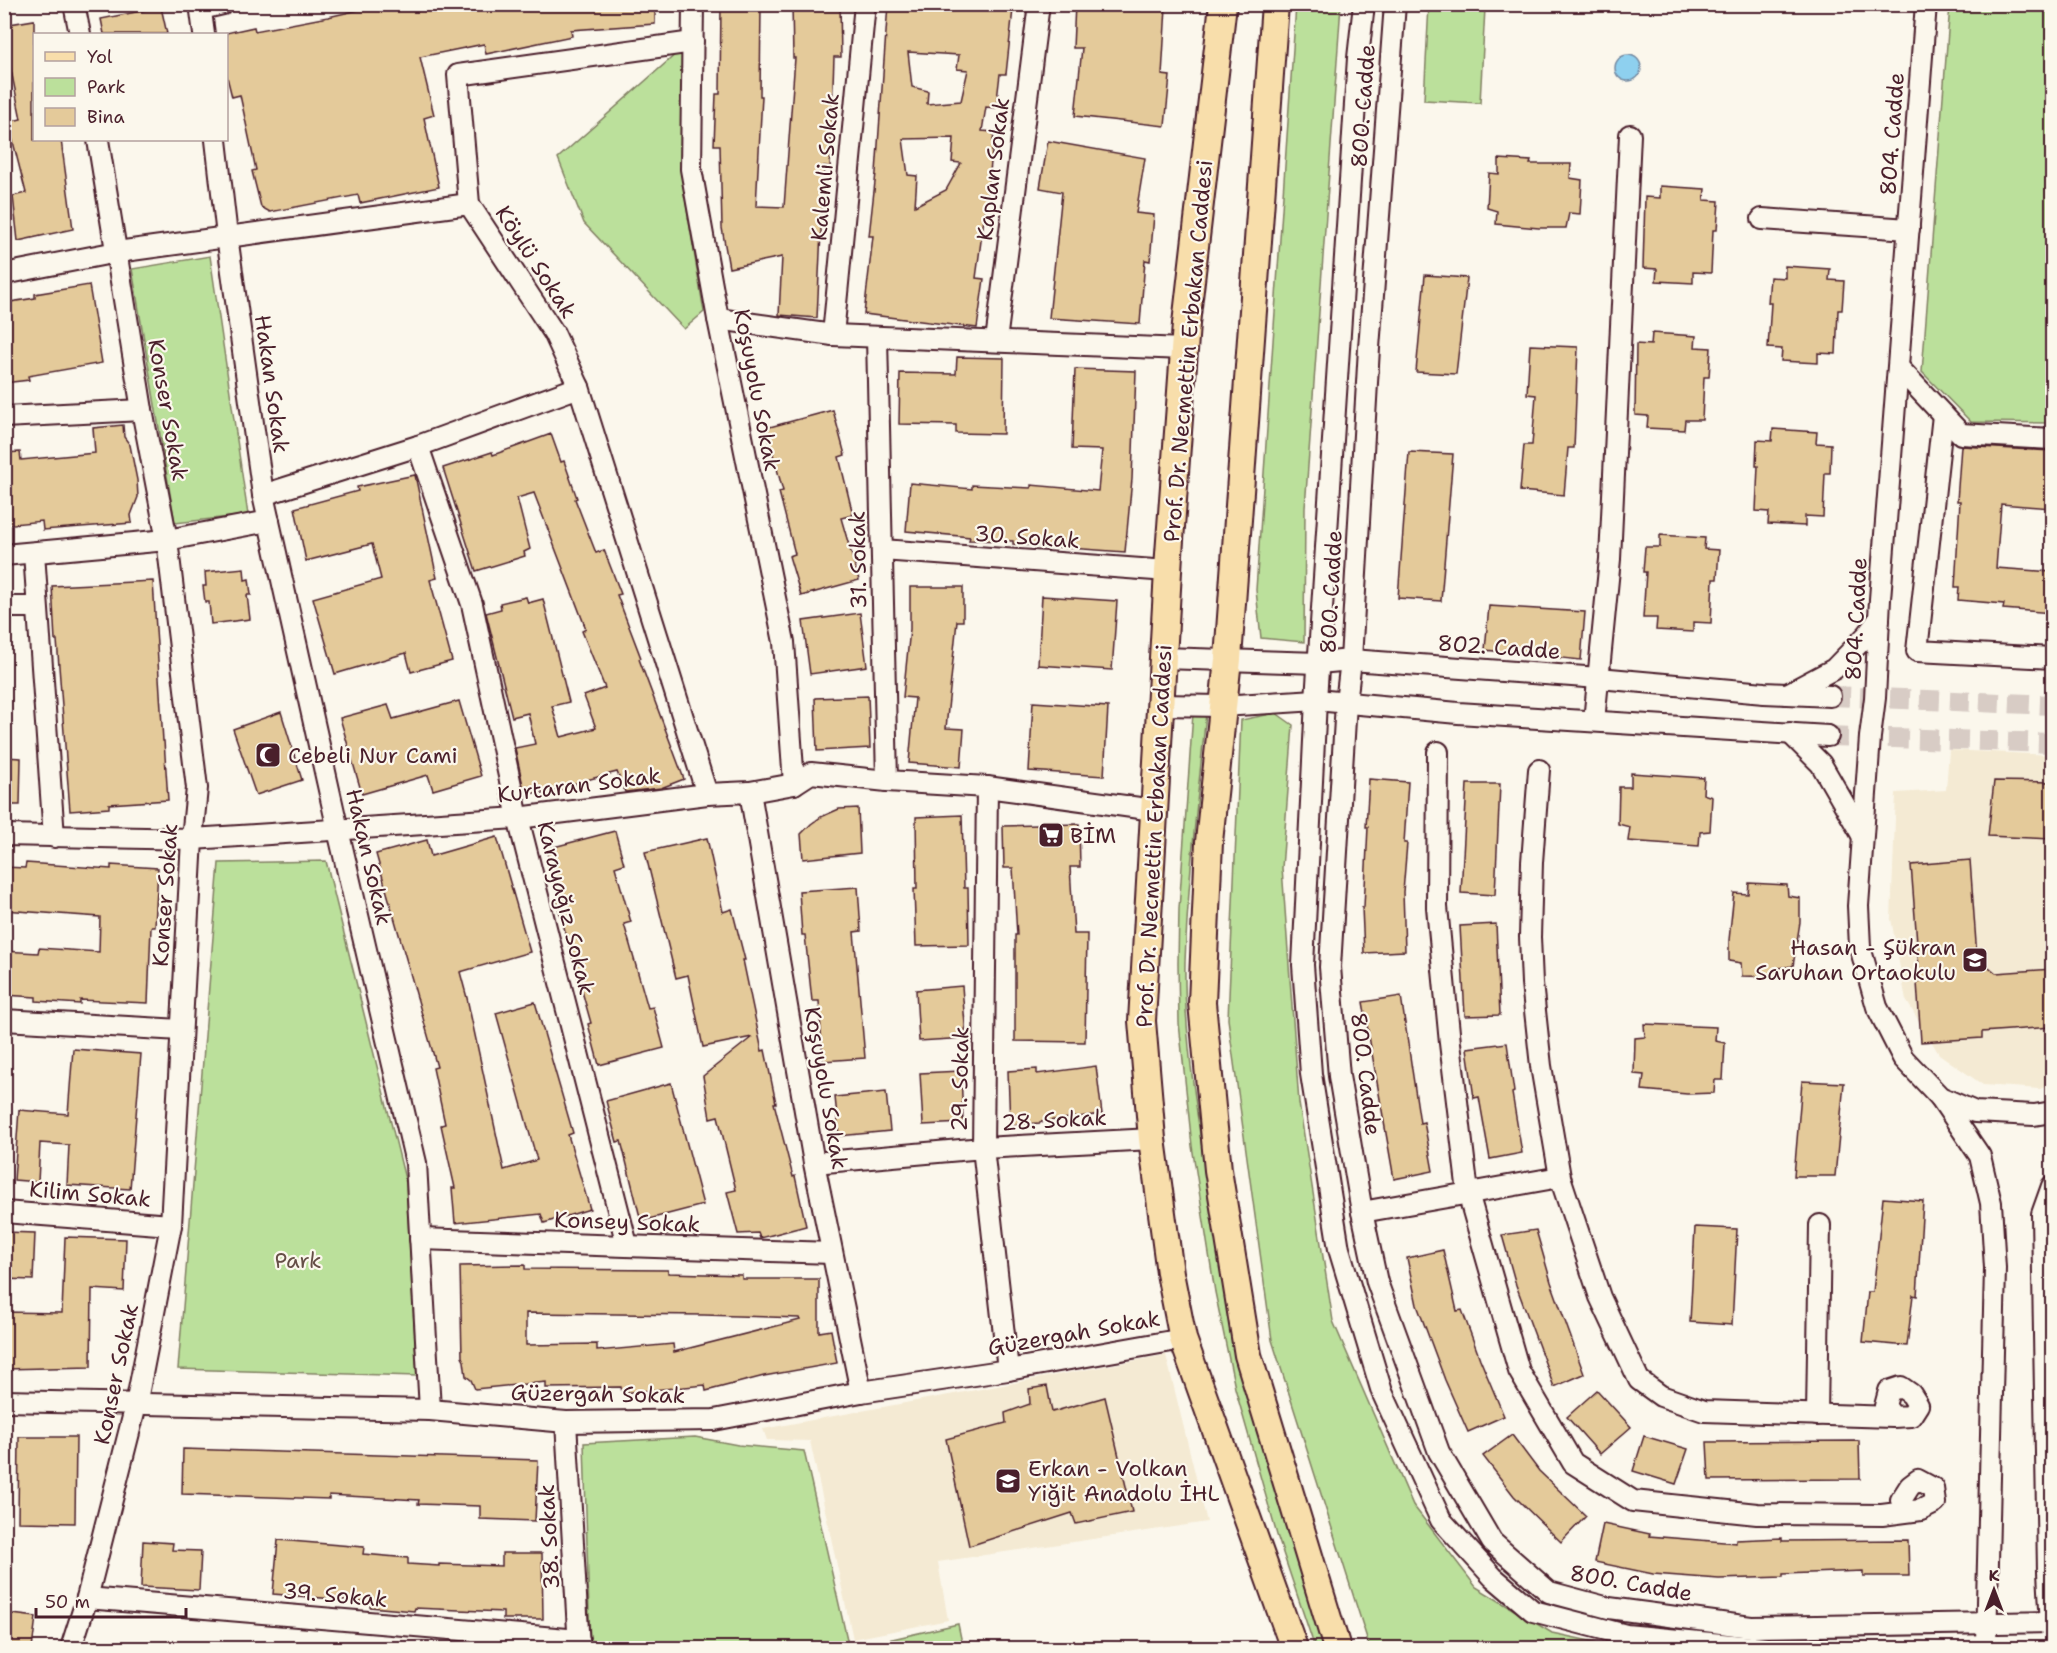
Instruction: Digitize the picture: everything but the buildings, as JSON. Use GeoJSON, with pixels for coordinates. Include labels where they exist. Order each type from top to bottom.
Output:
{"type":"FeatureCollection","features":[{"type":"Feature","properties":{"kind":"main road","name":"Prof. Dr. Necmettin Erbakan Caddesi"},"geometry":{"type":"LineString","coordinates":[[1223,4],[1184,349],[1168,571],[1142,1021],[1152,1139],[1170,1272],[1183,1339],[1294,1648]]}},
{"type":"Feature","properties":{"kind":"main road"},"geometry":{"type":"LineString","coordinates":[[1275,4],[1228,659],[1209,842],[1202,1003],[1218,1170],[1248,1355],[1337,1648]]}},
{"type":"Feature","properties":{"kind":"street"},"geometry":{"type":"LineString","coordinates":[[74,4],[80,33]]}},
{"type":"Feature","properties":{"kind":"street"},"geometry":{"type":"LineString","coordinates":[[204,33],[201,7],[223,4]]}},
{"type":"Feature","properties":{"kind":"street","name":"Koşuyolu Sokak"},"geometry":{"type":"LineString","coordinates":[[693,4],[692,169],[718,319],[784,642],[794,784]]}},
{"type":"Feature","properties":{"kind":"street","name":"Kalemli Sokak"},"geometry":{"type":"LineString","coordinates":[[833,334],[865,4]]}},
{"type":"Feature","properties":{"kind":"street","name":"Kaplan Sokak"},"geometry":{"type":"LineString","coordinates":[[996,340],[1039,4]]}},
{"type":"Feature","properties":{"kind":"street","name":"800. Cadde"},"geometry":{"type":"LineString","coordinates":[[1364,4],[1358,58],[1316,700],[1303,965],[1311,1074],[1340,1248],[1382,1392],[1441,1520],[1493,1577],[1533,1611],[1626,1635],[1763,1648]]}},
{"type":"Feature","properties":{"kind":"street","name":"800. Cadde"},"geometry":{"type":"LineString","coordinates":[[1395,4],[1370,336],[1330,967],[1339,1076],[1362,1212],[1377,1282],[1439,1452],[1492,1542],[1549,1592],[1609,1608],[1751,1627],[2052,1622]]}},
{"type":"Feature","properties":{"kind":"street","name":"804. Cadde"},"geometry":{"type":"LineString","coordinates":[[1926,4],[1879,619],[1875,698],[1862,835],[1858,906],[1860,947],[1876,1007],[1903,1058],[1940,1097],[1975,1112],[2034,1115],[2052,1112]]}},
{"type":"Feature","properties":{"kind":"street"},"geometry":{"type":"LineString","coordinates":[[469,204],[458,75],[693,42]]}},
{"type":"Feature","properties":{"kind":"street"},"geometry":{"type":"LineString","coordinates":[[1594,721],[1610,559],[1630,135]]}},
{"type":"Feature","properties":{"kind":"street","name":"Konser Sokak"},"geometry":{"type":"LineString","coordinates":[[71,1648],[87,1598],[136,1405],[171,1225],[192,839],[197,788],[167,540],[142,410],[98,141]]}},
{"type":"Feature","properties":{"kind":"street","name":"Hakan Sokak"},"geometry":{"type":"LineString","coordinates":[[216,141],[263,495],[416,1163],[430,1410]]}},
{"type":"Feature","properties":{"kind":"street","name":"Köylü Sokak"},"geometry":{"type":"LineString","coordinates":[[4,274],[117,252],[469,204],[554,333],[579,387],[707,794]]}},
{"type":"Feature","properties":{"kind":"street"},"geometry":{"type":"LineString","coordinates":[[1762,219],[1909,229]]}},
{"type":"Feature","properties":{"kind":"street"},"geometry":{"type":"LineString","coordinates":[[718,319],[833,334],[876,337],[1184,349]]}},
{"type":"Feature","properties":{"kind":"street","name":"31. Sokak"},"geometry":{"type":"LineString","coordinates":[[876,337],[887,781]]}},
{"type":"Feature","properties":{"kind":"street"},"geometry":{"type":"LineString","coordinates":[[1899,368],[1961,434],[2052,439]]}},
{"type":"Feature","properties":{"kind":"street"},"geometry":{"type":"LineString","coordinates":[[263,495],[418,446],[579,387]]}},
{"type":"Feature","properties":{"kind":"street"},"geometry":{"type":"LineString","coordinates":[[4,417],[142,410]]}},
{"type":"Feature","properties":{"kind":"street"},"geometry":{"type":"LineString","coordinates":[[1943,415],[1917,651],[2052,658]]}},
{"type":"Feature","properties":{"kind":"street","name":"Karayağız Sokak"},"geometry":{"type":"LineString","coordinates":[[418,446],[472,604],[518,818],[627,1245]]}},
{"type":"Feature","properties":{"kind":"street"},"geometry":{"type":"LineString","coordinates":[[4,555],[167,540],[269,521]]}},
{"type":"Feature","properties":{"kind":"street","name":"30. Sokak"},"geometry":{"type":"LineString","coordinates":[[882,550],[1168,571]]}},
{"type":"Feature","properties":{"kind":"street"},"geometry":{"type":"LineString","coordinates":[[33,553],[54,837]]}},
{"type":"Feature","properties":{"kind":"street"},"geometry":{"type":"LineString","coordinates":[[4,608],[37,607]]}},
{"type":"Feature","properties":{"kind":"street"},"geometry":{"type":"LineString","coordinates":[[1787,694],[1834,669],[1868,634],[1879,619]]}},
{"type":"Feature","properties":{"kind":"street","name":"802. Cadde"},"geometry":{"type":"LineString","coordinates":[[1163,658],[1319,663],[1351,660],[1830,696]]}},
{"type":"Feature","properties":{"kind":"street"},"geometry":{"type":"LineString","coordinates":[[1160,705],[1222,706],[1316,700],[1458,713],[1828,736]]}},
{"type":"Feature","properties":{"kind":"street"},"geometry":{"type":"LineString","coordinates":[[1790,733],[1821,764],[1862,835]]}},
{"type":"Feature","properties":{"kind":"street"},"geometry":{"type":"LineString","coordinates":[[1438,752],[1437,907],[1468,1194],[1519,1371],[1573,1462],[1633,1501],[1757,1514],[1882,1515],[1906,1512]]}},
{"type":"Feature","properties":{"kind":"street"},"geometry":{"type":"LineString","coordinates":[[1539,770],[1532,862],[1530,937],[1532,983],[1541,1066],[1560,1177],[1600,1297],[1639,1380],[1661,1396],[1704,1411],[1893,1417]]}},
{"type":"Feature","properties":{"kind":"street","name":"Kurtaran Sokak"},"geometry":{"type":"LineString","coordinates":[[4,835],[192,839],[518,818],[707,794],[750,792],[794,784],[811,773],[887,781],[987,787],[1154,810]]}},
{"type":"Feature","properties":{"kind":"street","name":"29. Sokak"},"geometry":{"type":"LineString","coordinates":[[987,787],[983,1148],[1008,1370]]}},
{"type":"Feature","properties":{"kind":"street","name":"Koşuyolu Sokak"},"geometry":{"type":"LineString","coordinates":[[750,792],[814,1163],[861,1392]]}},
{"type":"Feature","properties":{"kind":"street"},"geometry":{"type":"LineString","coordinates":[[4,1020],[181,1030]]}},
{"type":"Feature","properties":{"kind":"street"},"geometry":{"type":"LineString","coordinates":[[1940,1097],[1980,1156],[1991,1203],[1995,1268],[1986,1623],[1991,1646]]}},
{"type":"Feature","properties":{"kind":"street","name":"28. Sokak"},"geometry":{"type":"LineString","coordinates":[[814,1163],[983,1148],[1152,1139]]}},
{"type":"Feature","properties":{"kind":"street"},"geometry":{"type":"LineString","coordinates":[[1362,1212],[1560,1177]]}},
{"type":"Feature","properties":{"kind":"street"},"geometry":{"type":"LineString","coordinates":[[1826,1648],[2052,1644],[2048,1562],[2042,1214],[2052,1186]]}},
{"type":"Feature","properties":{"kind":"street","name":"Kilim Sokak"},"geometry":{"type":"LineString","coordinates":[[4,1212],[171,1225]]}},
{"type":"Feature","properties":{"kind":"street"},"geometry":{"type":"LineString","coordinates":[[1817,1414],[1820,1226]]}},
{"type":"Feature","properties":{"kind":"street","name":"Konsey Sokak"},"geometry":{"type":"LineString","coordinates":[[420,1239],[832,1252]]}},
{"type":"Feature","properties":{"kind":"street","name":"Güzergah Sokak"},"geometry":{"type":"LineString","coordinates":[[4,1401],[430,1410],[566,1422],[714,1420],[861,1392],[1008,1370],[1183,1339]]}},
{"type":"Feature","properties":{"kind":"street","name":"38. Sokak"},"geometry":{"type":"LineString","coordinates":[[566,1422],[579,1644]]}},
{"type":"Feature","properties":{"kind":"street","name":"39. Sokak"},"geometry":{"type":"LineString","coordinates":[[87,1598],[579,1644]]}},
{"type":"Feature","properties":{"kind":"shaded area","name":"Hasan - Şükran Saruhan Ortaokulu"},"geometry":{"type":"Polygon","coordinates":[[[1949,750],[2052,755],[2052,1084],[2040,1089],[1983,1085],[1939,1054],[1906,1000],[1891,919],[1896,793],[1946,790],[1949,750]]]}},
{"type":"Feature","properties":{"kind":"shaded area","name":"Erkan - Volkan Yiğit Anadolu İHL"},"geometry":{"type":"Polygon","coordinates":[[[1166,1355],[1207,1522],[938,1562],[948,1620],[853,1639],[810,1441],[767,1440],[763,1429],[1166,1355]]]}},
{"type":"Feature","properties":{"kind":"green space"},"geometry":{"type":"Polygon","coordinates":[[[1296,5],[1341,5],[1305,508],[1304,642],[1261,638],[1256,590],[1296,5]]]}},
{"type":"Feature","properties":{"kind":"green space"},"geometry":{"type":"Polygon","coordinates":[[[1429,5],[1485,8],[1480,103],[1424,100],[1429,5]]]}},
{"type":"Feature","properties":{"kind":"green space"},"geometry":{"type":"Polygon","coordinates":[[[1950,5],[2052,5],[2052,423],[1971,422],[1922,372],[1950,5]]]}},
{"type":"Feature","properties":{"kind":"green space"},"geometry":{"type":"Polygon","coordinates":[[[685,46],[681,173],[704,312],[684,329],[584,223],[558,158],[685,46]]]}},
{"type":"Feature","properties":{"kind":"green space"},"geometry":{"type":"Polygon","coordinates":[[[210,256],[248,515],[175,523],[132,269],[210,256]]]}},
{"type":"Feature","properties":{"kind":"green space"},"geometry":{"type":"Polygon","coordinates":[[[1193,713],[1206,713],[1188,900],[1185,984],[1189,1049],[1203,1158],[1233,1327],[1327,1648],[1315,1648],[1277,1535],[1235,1388],[1215,1292],[1192,1146],[1179,1023],[1178,964],[1179,909],[1193,713]]]}},
{"type":"Feature","properties":{"kind":"green space"},"geometry":{"type":"Polygon","coordinates":[[[1276,713],[1293,725],[1282,868],[1299,1103],[1333,1321],[1413,1505],[1476,1587],[1552,1633],[1623,1648],[1370,1648],[1272,1340],[1228,1019],[1241,720],[1276,713]]]}},
{"type":"Feature","properties":{"kind":"green space","name":"Park"},"geometry":{"type":"Polygon","coordinates":[[[326,861],[406,1183],[417,1376],[178,1369],[219,863],[326,861]]]}},
{"type":"Feature","properties":{"kind":"green space"},"geometry":{"type":"Polygon","coordinates":[[[695,1437],[738,1445],[804,1451],[849,1648],[590,1648],[584,1443],[695,1437]]]}},
{"type":"Feature","properties":{"kind":"green space"},"geometry":{"type":"Polygon","coordinates":[[[958,1624],[963,1648],[853,1648],[958,1624]]]}},
{"type":"Feature","properties":{"kind":"water"},"geometry":{"type":"Polygon","coordinates":[[[1628,55],[1637,59],[1641,68],[1637,77],[1628,81],[1619,77],[1615,68],[1619,59],[1628,55]]]}},
{"type":"Feature","properties":{"kind":"tunnel"},"geometry":{"type":"LineString","coordinates":[[1830,696],[2052,705]]}},
{"type":"Feature","properties":{"kind":"tunnel"},"geometry":{"type":"LineString","coordinates":[[1828,736],[2052,743]]}},
{"type":"Feature","properties":{"kind":"place","name":"Cebeli Nur Cami"},"geometry":{"type":"Point","coordinates":[268,755]}},
{"type":"Feature","properties":{"kind":"place","name":"BİM"},"geometry":{"type":"Point","coordinates":[1051,835]}},
{"type":"Feature","properties":{"kind":"place","name":"Hasan - Şükran Saruhan Ortaokulu"},"geometry":{"type":"Point","coordinates":[1975,960]}},
{"type":"Feature","properties":{"kind":"place","name":"Erkan - Volkan Yiğit Anadolu İHL"},"geometry":{"type":"Point","coordinates":[1008,1481]}}]}
